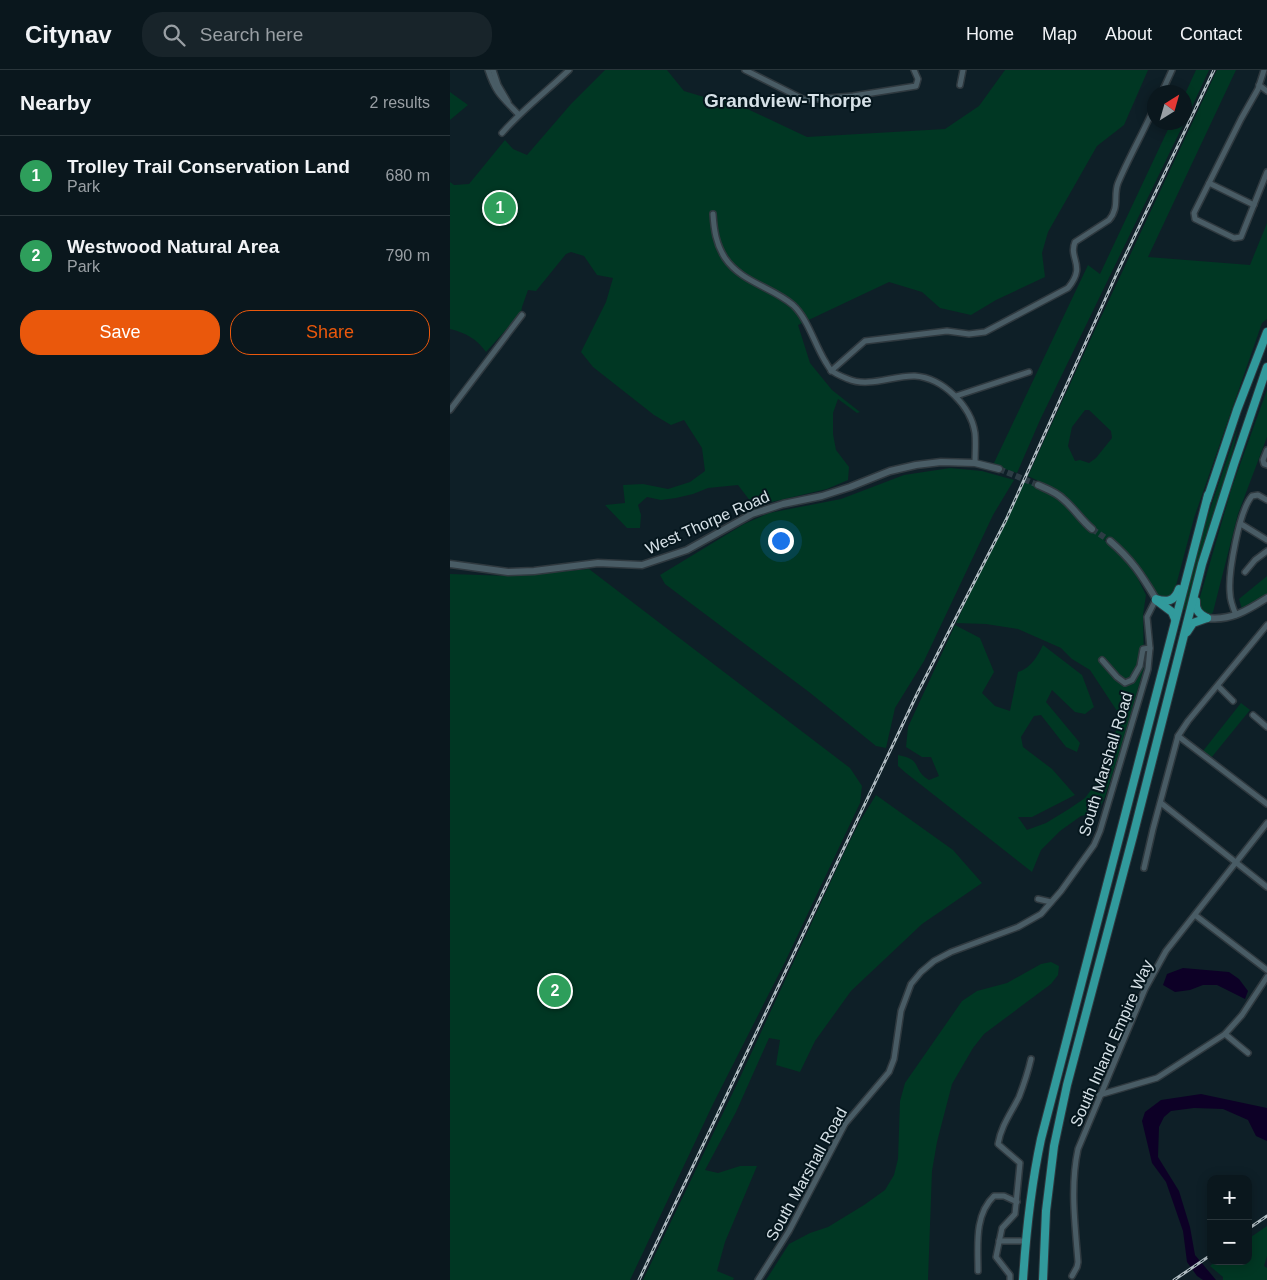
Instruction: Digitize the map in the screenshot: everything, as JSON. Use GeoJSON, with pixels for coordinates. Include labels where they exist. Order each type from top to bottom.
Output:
{"type":"FeatureCollection","features":[{"type":"Feature","properties":{"kind":"highway"},"geometry":{"type":"LineString","coordinates":[[1156,599],[1168,602],[1177,595],[1198,520],[1267,332]]}},
{"type":"Feature","properties":{"kind":"highway"},"geometry":{"type":"LineString","coordinates":[[1231,430],[1267,343]]}},
{"type":"Feature","properties":{"kind":"highway"},"geometry":{"type":"LineString","coordinates":[[1042,1280],[1046,1211],[1054,1146],[1067,1085],[1104,946],[1107,946],[1110,942],[1112,924],[1124,873],[1202,564],[1267,368]]}},
{"type":"Feature","properties":{"kind":"highway"},"geometry":{"type":"LineString","coordinates":[[1260,391],[1267,376]]}},
{"type":"Feature","properties":{"kind":"highway"},"geometry":{"type":"LineString","coordinates":[[1023,1280],[1031,1186],[1041,1139],[1072,1012],[1110,876],[1208,495]]}},
{"type":"Feature","properties":{"kind":"highway"},"geometry":{"type":"LineString","coordinates":[[1207,618],[1198,613],[1196,603],[1218,513]]}},
{"type":"Feature","properties":{"kind":"highway"},"geometry":{"type":"LineString","coordinates":[[1156,599],[1172,612],[1175,619]]}},
{"type":"Feature","properties":{"kind":"highway"},"geometry":{"type":"LineString","coordinates":[[1181,647],[1193,623],[1207,618]]}},
{"type":"Feature","properties":{"kind":"highway"},"geometry":{"type":"LineString","coordinates":[[1104,946],[1100,945],[1096,939],[1107,897],[1110,876]]}},
{"type":"Feature","properties":{"kind":"street"},"geometry":{"type":"LineString","coordinates":[[488,70],[501,98],[508,102]]}},
{"type":"Feature","properties":{"kind":"street"},"geometry":{"type":"LineString","coordinates":[[493,70],[498,85],[518,114]]}},
{"type":"Feature","properties":{"kind":"street"},"geometry":{"type":"LineString","coordinates":[[502,133],[518,114],[569,70]]}},
{"type":"Feature","properties":{"kind":"street"},"geometry":{"type":"LineString","coordinates":[[745,70],[805,100],[853,96],[916,86],[918,79],[914,70]]}},
{"type":"Feature","properties":{"kind":"street"},"geometry":{"type":"LineString","coordinates":[[960,85],[963,70]]}},
{"type":"Feature","properties":{"kind":"street"},"geometry":{"type":"LineString","coordinates":[[1165,85],[1172,70]]}},
{"type":"Feature","properties":{"kind":"street"},"geometry":{"type":"LineString","coordinates":[[1264,70],[1259,85],[1194,213],[1194,217],[1234,238],[1238,238],[1242,235],[1267,172]]}},
{"type":"Feature","properties":{"kind":"street"},"geometry":{"type":"LineString","coordinates":[[1259,85],[1267,92]]}},
{"type":"Feature","properties":{"kind":"street"},"geometry":{"type":"LineString","coordinates":[[831,371],[865,341],[947,331],[969,334],[985,332],[1068,288],[1076,276],[1077,270],[1073,245],[1078,238],[1109,220],[1113,215],[1116,206],[1117,185],[1147,123]]}},
{"type":"Feature","properties":{"kind":"street"},"geometry":{"type":"LineString","coordinates":[[1209,183],[1254,205]]}},
{"type":"Feature","properties":{"kind":"street"},"geometry":{"type":"LineString","coordinates":[[712,214],[716,239],[725,258],[745,277],[793,305],[804,320],[817,348],[831,371],[851,380],[867,382],[916,376],[938,384],[956,396],[966,410],[975,432],[975,463]]}},
{"type":"Feature","properties":{"kind":"street"},"geometry":{"type":"LineString","coordinates":[[450,410],[522,315]]}},
{"type":"Feature","properties":{"kind":"street"},"geometry":{"type":"LineString","coordinates":[[956,396],[1029,372]]}},
{"type":"Feature","properties":{"kind":"street"},"geometry":{"type":"LineString","coordinates":[[1266,465],[1263,460],[1267,450]]}},
{"type":"Feature","properties":{"kind":"street","name":"West Thorpe Road"},"geometry":{"type":"LineString","coordinates":[[450,564],[508,572],[534,571],[598,563],[642,565],[687,550],[752,514],[783,504],[822,496],[850,487],[890,470],[941,462],[975,463],[999,469]]}},
{"type":"Feature","properties":{"kind":"street"},"geometry":{"type":"LineString","coordinates":[[1038,484],[1063,498],[1092,529]]}},
{"type":"Feature","properties":{"kind":"street"},"geometry":{"type":"LineString","coordinates":[[1236,615],[1230,596],[1230,572],[1241,524],[1248,501],[1252,496],[1258,496],[1267,500]]}},
{"type":"Feature","properties":{"kind":"street"},"geometry":{"type":"LineString","coordinates":[[1241,524],[1267,540]]}},
{"type":"Feature","properties":{"kind":"street"},"geometry":{"type":"LineString","coordinates":[[1110,542],[1140,571],[1156,599]]}},
{"type":"Feature","properties":{"kind":"street"},"geometry":{"type":"LineString","coordinates":[[1245,572],[1255,560],[1267,551]]}},
{"type":"Feature","properties":{"kind":"street"},"geometry":{"type":"LineString","coordinates":[[1207,618],[1223,618],[1236,615],[1267,598]]}},
{"type":"Feature","properties":{"kind":"street","name":"South Marshall Road"},"geometry":{"type":"LineString","coordinates":[[758,1280],[789,1231],[845,1124],[889,1072],[894,1059],[901,1011],[911,984],[934,961],[951,952],[1018,927],[1041,914],[1094,845],[1148,669],[1150,648],[1148,617],[1150,608],[1156,599]]}},
{"type":"Feature","properties":{"kind":"street"},"geometry":{"type":"LineString","coordinates":[[1144,868],[1178,736],[1188,721],[1267,625]]}},
{"type":"Feature","properties":{"kind":"street"},"geometry":{"type":"LineString","coordinates":[[1102,660],[1117,677],[1125,682],[1132,680],[1140,666],[1144,648],[1150,648]]}},
{"type":"Feature","properties":{"kind":"street"},"geometry":{"type":"LineString","coordinates":[[1218,686],[1233,700]]}},
{"type":"Feature","properties":{"kind":"street"},"geometry":{"type":"LineString","coordinates":[[1253,716],[1267,727]]}},
{"type":"Feature","properties":{"kind":"street"},"geometry":{"type":"LineString","coordinates":[[1178,736],[1267,804]]}},
{"type":"Feature","properties":{"kind":"street"},"geometry":{"type":"LineString","coordinates":[[1161,804],[1267,887]]}},
{"type":"Feature","properties":{"kind":"street","name":"South Inland Empire Way"},"geometry":{"type":"LineString","coordinates":[[1072,1276],[1078,1262],[1073,1185],[1074,1164],[1099,1095],[1145,989],[1166,951],[1267,823]]}},
{"type":"Feature","properties":{"kind":"street"},"geometry":{"type":"LineString","coordinates":[[1038,899],[1052,902]]}},
{"type":"Feature","properties":{"kind":"street"},"geometry":{"type":"LineString","coordinates":[[1195,915],[1267,970]]}},
{"type":"Feature","properties":{"kind":"street"},"geometry":{"type":"LineString","coordinates":[[1099,1095],[1157,1078],[1225,1034],[1242,1015],[1267,977]]}},
{"type":"Feature","properties":{"kind":"street"},"geometry":{"type":"LineString","coordinates":[[1225,1034],[1248,1053]]}},
{"type":"Feature","properties":{"kind":"street"},"geometry":{"type":"LineString","coordinates":[[1010,1280],[1010,1274],[996,1256],[1002,1228],[1016,1214],[1020,1163],[998,1144],[1000,1131],[1018,1098],[1027,1076],[1031,1059]]}},
{"type":"Feature","properties":{"kind":"street"},"geometry":{"type":"LineString","coordinates":[[978,1271],[978,1229],[988,1202],[994,1196],[1004,1196],[1016,1202]]}},
{"type":"Feature","properties":{"kind":"street"},"geometry":{"type":"LineString","coordinates":[[999,1241],[1025,1242]]}},
{"type":"Feature","properties":{"kind":"green space"},"geometry":{"type":"Polygon","coordinates":[[[605,70],[667,70],[684,91],[704,97],[724,98],[807,137],[945,129],[979,106],[1005,70],[1148,70],[1124,125],[1097,146],[1048,232],[1042,253],[1045,277],[996,300],[971,315],[940,308],[922,292],[889,282],[798,325],[810,363],[832,390],[860,412],[857,413],[838,399],[833,413],[833,434],[836,450],[849,467],[848,480],[827,489],[754,506],[738,485],[708,488],[693,494],[661,500],[647,497],[638,505],[641,515],[640,528],[627,528],[605,505],[625,503],[623,485],[643,484],[668,489],[690,482],[705,471],[702,448],[684,420],[671,425],[654,415],[593,367],[581,352],[606,302],[613,278],[597,275],[584,256],[571,252],[566,254],[536,291],[528,290],[521,313],[486,352],[471,337],[450,329],[450,182],[454,185],[469,184],[505,140],[513,149],[527,155],[571,104],[605,70]]]}},
{"type":"Feature","properties":{"kind":"green space"},"geometry":{"type":"Polygon","coordinates":[[[1196,70],[1209,70],[1192,107],[1192,85],[1189,85],[1196,70]]]}},
{"type":"Feature","properties":{"kind":"green space"},"geometry":{"type":"Polygon","coordinates":[[[1217,70],[1236,70],[1148,257],[1250,265],[1267,223],[1267,319],[1262,323],[1194,518],[1174,593],[1170,598],[1164,599],[1157,594],[1132,558],[1110,538],[1104,540],[1133,569],[1146,595],[1143,615],[1144,667],[1123,742],[1105,797],[1098,812],[1081,816],[1060,831],[1041,850],[1032,872],[898,766],[898,755],[911,759],[920,772],[929,780],[939,776],[931,757],[922,757],[906,747],[908,727],[955,625],[980,638],[994,672],[982,693],[995,706],[1010,711],[1018,672],[1030,665],[1043,645],[1082,675],[1094,707],[1085,714],[1075,712],[1052,690],[1046,702],[1080,743],[1077,752],[1066,747],[1041,715],[1034,716],[1021,737],[1023,747],[1052,769],[1075,795],[1032,817],[1018,817],[1027,830],[1046,823],[1085,798],[1097,782],[1106,762],[1118,724],[1117,711],[1090,670],[1072,659],[1061,648],[1018,629],[986,624],[956,623],[1022,482],[1038,487],[1054,496],[1091,531],[1093,526],[1068,499],[1055,489],[1028,476],[1189,130],[1192,130],[1192,123],[1217,70]],[[1085,410],[1072,427],[1068,446],[1075,461],[1080,460],[1089,463],[1096,458],[1112,438],[1111,431],[1089,410],[1085,410]]]}},
{"type":"Feature","properties":{"kind":"green space"},"geometry":{"type":"Polygon","coordinates":[[[450,92],[468,105],[450,120],[450,92]]]}},
{"type":"Feature","properties":{"kind":"green space"},"geometry":{"type":"Polygon","coordinates":[[[1168,130],[1181,130],[1040,420],[1017,473],[993,465],[1088,265],[1100,274],[1168,130]]]}},
{"type":"Feature","properties":{"kind":"green space"},"geometry":{"type":"Polygon","coordinates":[[[1267,390],[1267,437],[1238,514],[1213,612],[1210,616],[1200,611],[1198,604],[1232,487],[1267,390]]]}},
{"type":"Feature","properties":{"kind":"green space"},"geometry":{"type":"Polygon","coordinates":[[[1238,427],[1232,455],[1185,610],[1181,609],[1205,524],[1238,427]]]}},
{"type":"Feature","properties":{"kind":"green space"},"geometry":{"type":"Polygon","coordinates":[[[950,468],[982,471],[1014,480],[993,515],[924,661],[895,708],[886,748],[876,746],[809,692],[665,584],[660,575],[744,524],[769,513],[841,499],[904,475],[950,468]]]}},
{"type":"Feature","properties":{"kind":"green space"},"geometry":{"type":"Polygon","coordinates":[[[589,569],[850,768],[862,786],[860,803],[785,962],[713,1104],[630,1280],[450,1280],[450,574],[512,576],[589,569]]]}},
{"type":"Feature","properties":{"kind":"green space"},"geometry":{"type":"Polygon","coordinates":[[[1267,576],[1267,594],[1242,609],[1239,599],[1267,576]]]}},
{"type":"Feature","properties":{"kind":"green space"},"geometry":{"type":"Polygon","coordinates":[[[1241,703],[1250,710],[1211,758],[1203,751],[1241,703]]]}},
{"type":"Feature","properties":{"kind":"green space"},"geometry":{"type":"Polygon","coordinates":[[[876,795],[953,850],[982,883],[922,924],[851,991],[815,1041],[800,1072],[776,1065],[780,1040],[769,1038],[736,1112],[705,1170],[718,1173],[740,1166],[757,1166],[725,1242],[717,1271],[734,1278],[733,1280],[643,1280],[845,851],[876,795]]]}},
{"type":"Feature","properties":{"kind":"green space"},"geometry":{"type":"Polygon","coordinates":[[[1051,962],[1059,966],[1058,975],[1051,984],[984,1034],[973,1048],[952,1084],[937,1142],[932,1171],[928,1280],[766,1280],[789,1244],[810,1233],[828,1227],[885,1190],[894,1175],[898,1159],[900,1101],[905,1083],[962,1001],[977,991],[1007,983],[1041,964],[1051,962]]]}},
{"type":"Feature","properties":{"kind":"green space"},"geometry":{"type":"Polygon","coordinates":[[[1267,1226],[1267,1256],[1264,1266],[1267,1268],[1267,1280],[1223,1280],[1223,1277],[1210,1266],[1252,1265],[1252,1236],[1267,1226]]]}},
{"type":"Feature","properties":{"kind":"shaded area"},"geometry":{"type":"Polygon","coordinates":[[[1183,968],[1229,972],[1239,979],[1248,991],[1245,999],[1217,985],[1203,985],[1190,990],[1175,992],[1163,985],[1167,974],[1183,968]]]}},
{"type":"Feature","properties":{"kind":"shaded area"},"geometry":{"type":"Polygon","coordinates":[[[1201,1094],[1267,1108],[1267,1141],[1256,1136],[1248,1120],[1223,1109],[1194,1108],[1171,1111],[1164,1117],[1159,1127],[1158,1157],[1179,1191],[1190,1227],[1195,1255],[1216,1280],[1203,1280],[1197,1276],[1187,1262],[1183,1231],[1166,1182],[1152,1163],[1142,1121],[1145,1112],[1161,1100],[1201,1094]]]}},
{"type":"Feature","properties":{"kind":"tunnel"},"geometry":{"type":"LineString","coordinates":[[999,469],[1038,485]]}},
{"type":"Feature","properties":{"kind":"tunnel"},"geometry":{"type":"LineString","coordinates":[[1092,529],[1110,541]]}},
{"type":"Feature","properties":{"kind":"railway"},"geometry":{"type":"LineString","coordinates":[[639,1280],[918,692],[1006,520],[1117,273],[1214,70]]}},
{"type":"Feature","properties":{"kind":"railway"},"geometry":{"type":"LineString","coordinates":[[1252,1226],[1267,1216]]}},
{"type":"Feature","properties":{"kind":"railway"},"geometry":{"type":"LineString","coordinates":[[1174,1280],[1207,1258]]}},
{"type":"Feature","properties":{"kind":"place","name":"Trolley Trail Conservation Land"},"geometry":{"type":"Point","coordinates":[500,208]}},
{"type":"Feature","properties":{"kind":"place","name":"Westwood Natural Area"},"geometry":{"type":"Point","coordinates":[555,991]}},
{"type":"Feature","properties":{"kind":"district","name":"Grandview-Thorpe"},"geometry":{"type":"Point","coordinates":[788,100]}}]}
